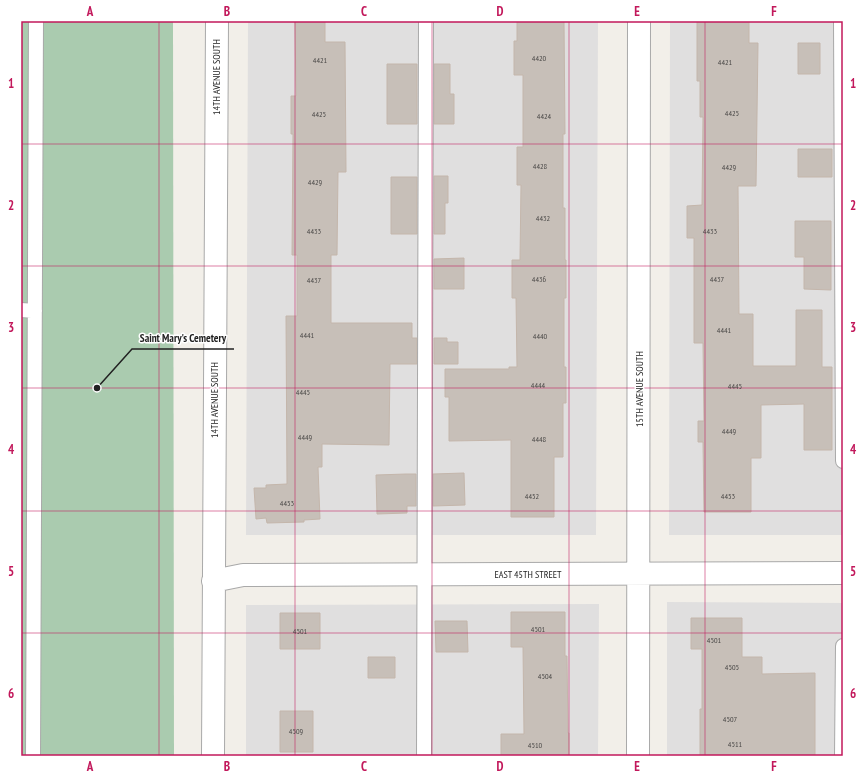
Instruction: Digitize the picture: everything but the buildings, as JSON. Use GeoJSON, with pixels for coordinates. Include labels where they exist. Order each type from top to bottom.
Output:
{"type":"FeatureCollection","features":[{"type":"Feature","properties":{"kind":"street","name":"14TH AVENUE SOUTH"},"geometry":{"type":"LineString","coordinates":[[213,756],[217,21]]}},
{"type":"Feature","properties":{"kind":"street","name":"15TH AVENUE SOUTH"},"geometry":{"type":"LineString","coordinates":[[638,756],[639,21]]}},
{"type":"Feature","properties":{"kind":"street","name":"EAST 45TH STREET"},"geometry":{"type":"LineString","coordinates":[[213,581],[243,575],[843,574]]}},
{"type":"Feature","properties":{"kind":"lane"},"geometry":{"type":"LineString","coordinates":[[33,756],[28,311],[36,21]]}},
{"type":"Feature","properties":{"kind":"lane"},"geometry":{"type":"LineString","coordinates":[[424,756],[426,21]]}},
{"type":"Feature","properties":{"kind":"lane"},"geometry":{"type":"LineString","coordinates":[[842,21],[843,461]]}},
{"type":"Feature","properties":{"kind":"lane"},"geometry":{"type":"LineString","coordinates":[[842,756],[843,646]]}},
{"type":"Feature","properties":{"kind":"shaded area"},"geometry":{"type":"Polygon","coordinates":[[[248,21],[598,21],[596,535],[246,535],[248,21]]]}},
{"type":"Feature","properties":{"kind":"shaded area"},"geometry":{"type":"Polygon","coordinates":[[[670,21],[843,21],[843,535],[669,535],[670,21]]]}},
{"type":"Feature","properties":{"kind":"shaded area"},"geometry":{"type":"Polygon","coordinates":[[[667,602],[843,603],[843,756],[667,756],[667,602]]]}},
{"type":"Feature","properties":{"kind":"shaded area"},"geometry":{"type":"Polygon","coordinates":[[[599,604],[598,756],[246,756],[246,605],[599,604]]]}},
{"type":"Feature","properties":{"kind":"green space"},"geometry":{"type":"Polygon","coordinates":[[[21,21],[173,21],[174,756],[21,756],[21,21]]]}},
{"type":"Feature","properties":{"kind":"place","name":"Saint Mary's Cemetery"},"geometry":{"type":"Point","coordinates":[97,388]}}]}
